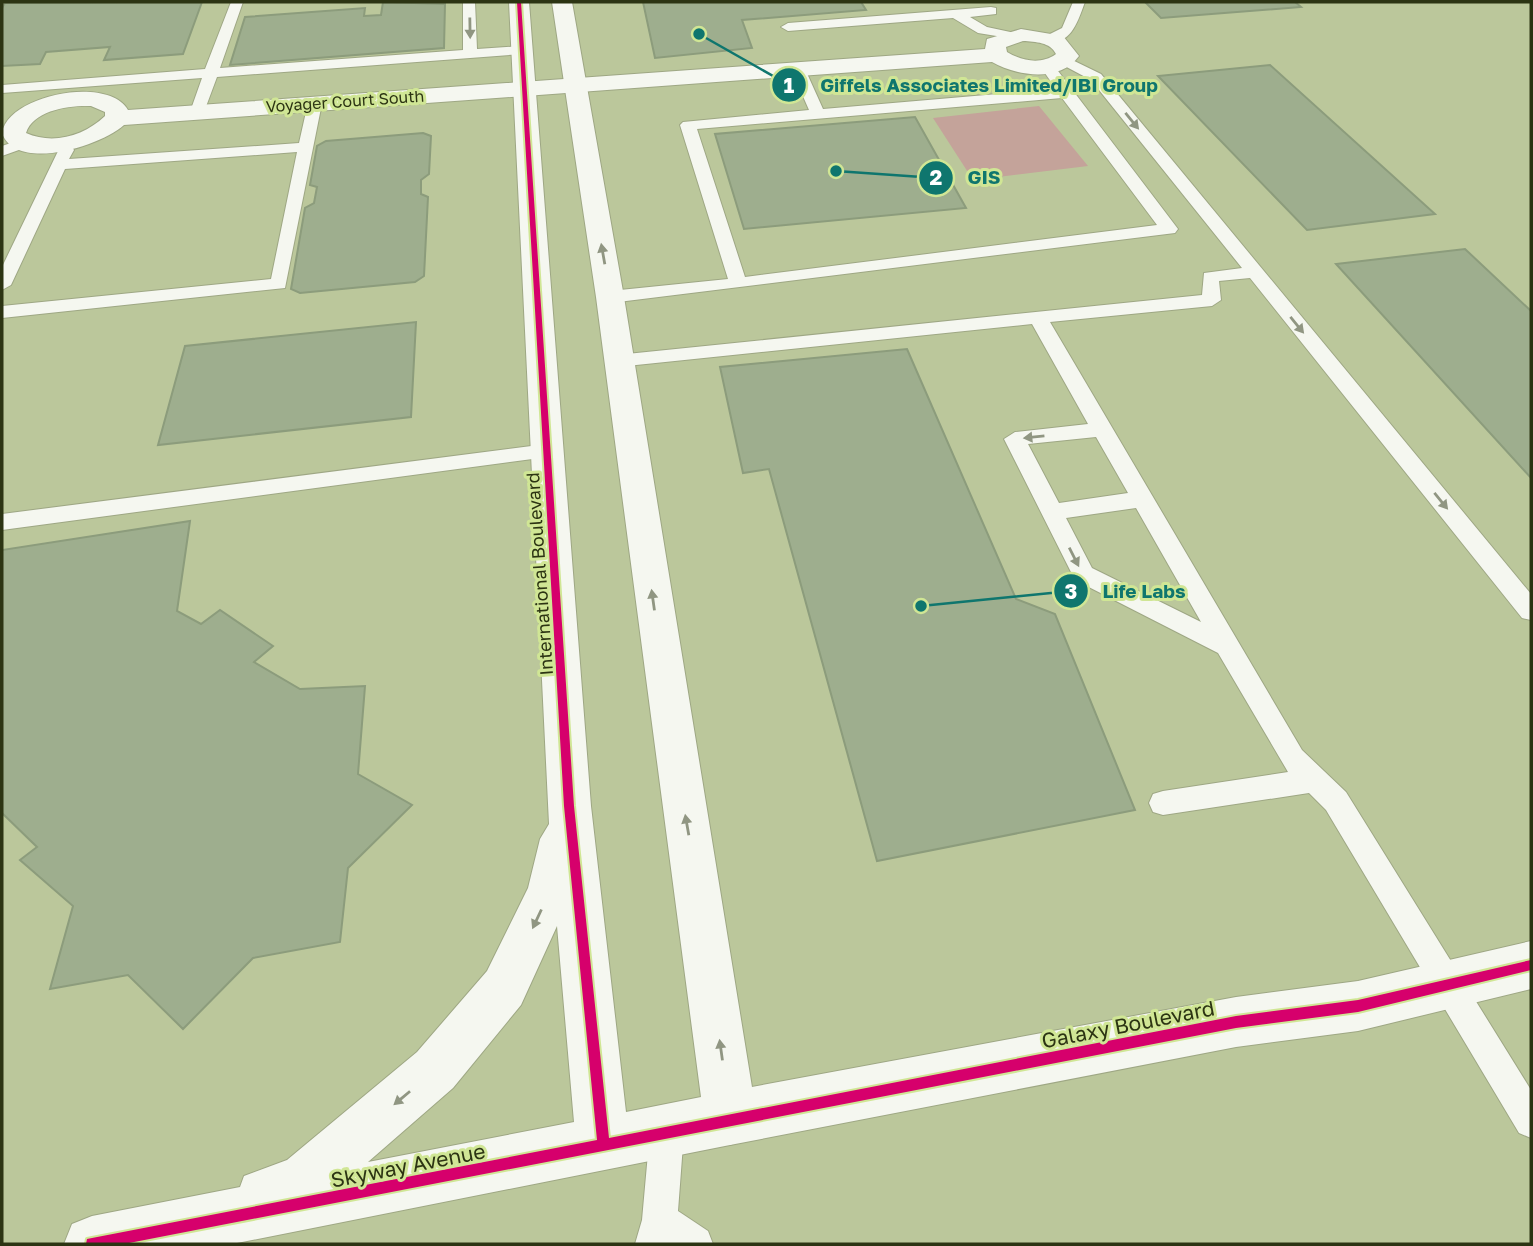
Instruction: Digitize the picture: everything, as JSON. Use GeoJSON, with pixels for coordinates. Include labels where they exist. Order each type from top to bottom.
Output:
{"type":"FeatureCollection","features":[{"type":"Feature","properties":{"kind":"street","name":"International Boulevard"},"geometry":{"type":"LineString","coordinates":[[519,2],[569,806],[603,1143]]}},
{"type":"Feature","properties":{"kind":"street"},"geometry":{"type":"LineString","coordinates":[[562,2],[573,84],[610,297],[617,361],[730,1118]]}},
{"type":"Feature","properties":{"kind":"street"},"geometry":{"type":"LineString","coordinates":[[1033,35],[1051,39],[1068,51],[1056,63],[1024,66],[996,55],[995,44],[1010,36],[1033,35]]}},
{"type":"Feature","properties":{"kind":"street","name":"Voyager Court South"},"geometry":{"type":"LineString","coordinates":[[25,143],[47,146],[69,143],[99,132],[117,118],[996,55]]}},
{"type":"Feature","properties":{"kind":"street"},"geometry":{"type":"LineString","coordinates":[[25,143],[15,137],[13,130],[19,120],[35,110],[80,99],[101,100],[116,109],[117,118]]}},
{"type":"Feature","properties":{"kind":"street"},"geometry":{"type":"LineString","coordinates":[[176,1229],[305,1181],[435,1070],[504,988],[550,891],[569,806]]}},
{"type":"Feature","properties":{"kind":"street","name":"Galaxy Boulevard"},"geometry":{"type":"LineString","coordinates":[[730,1118],[1236,1022],[1358,1006],[1531,965]]}},
{"type":"Feature","properties":{"kind":"street","name":"Skyway Avenue"},"geometry":{"type":"LineString","coordinates":[[92,1244],[730,1118]]}},
{"type":"Feature","properties":{"kind":"lane"},"geometry":{"type":"LineString","coordinates":[[469,2],[470,55]]}},
{"type":"Feature","properties":{"kind":"lane"},"geometry":{"type":"LineString","coordinates":[[923,2],[932,15]]}},
{"type":"Feature","properties":{"kind":"lane"},"geometry":{"type":"LineString","coordinates":[[788,27],[991,10],[985,2]]}},
{"type":"Feature","properties":{"kind":"lane"},"geometry":{"type":"LineString","coordinates":[[1051,39],[1068,30],[1079,2]]}},
{"type":"Feature","properties":{"kind":"lane"},"geometry":{"type":"LineString","coordinates":[[197,112],[240,3]]}},
{"type":"Feature","properties":{"kind":"lane"},"geometry":{"type":"LineString","coordinates":[[954,13],[983,30],[1010,36]]}},
{"type":"Feature","properties":{"kind":"lane"},"geometry":{"type":"LineString","coordinates":[[2,89],[522,50]]}},
{"type":"Feature","properties":{"kind":"lane"},"geometry":{"type":"LineString","coordinates":[[610,297],[1169,229],[1066,93],[1056,63]]}},
{"type":"Feature","properties":{"kind":"lane"},"geometry":{"type":"LineString","coordinates":[[1056,63],[1096,77],[1531,611]]}},
{"type":"Feature","properties":{"kind":"lane"},"geometry":{"type":"LineString","coordinates":[[798,69],[818,114]]}},
{"type":"Feature","properties":{"kind":"lane"},"geometry":{"type":"LineString","coordinates":[[738,282],[688,125],[1066,93]]}},
{"type":"Feature","properties":{"kind":"lane"},"geometry":{"type":"LineString","coordinates":[[2,97],[35,110]]}},
{"type":"Feature","properties":{"kind":"lane"},"geometry":{"type":"LineString","coordinates":[[2,312],[279,284],[315,103]]}},
{"type":"Feature","properties":{"kind":"lane"},"geometry":{"type":"LineString","coordinates":[[2,151],[25,143]]}},
{"type":"Feature","properties":{"kind":"lane"},"geometry":{"type":"LineString","coordinates":[[2,285],[69,143]]}},
{"type":"Feature","properties":{"kind":"lane"},"geometry":{"type":"LineString","coordinates":[[59,165],[307,147]]}},
{"type":"Feature","properties":{"kind":"lane"},"geometry":{"type":"LineString","coordinates":[[617,361],[1212,300],[1210,277],[1254,272]]}},
{"type":"Feature","properties":{"kind":"lane"},"geometry":{"type":"LineString","coordinates":[[1038,318],[1292,758],[1336,800],[1531,1121]]}},
{"type":"Feature","properties":{"kind":"lane"},"geometry":{"type":"LineString","coordinates":[[1102,429],[1015,439],[1083,574],[1227,646]]}},
{"type":"Feature","properties":{"kind":"lane"},"geometry":{"type":"LineString","coordinates":[[2,522],[547,452]]}},
{"type":"Feature","properties":{"kind":"lane"},"geometry":{"type":"LineString","coordinates":[[1052,512],[1142,499]]}},
{"type":"Feature","properties":{"kind":"lane"},"geometry":{"type":"LineString","coordinates":[[1163,803],[1315,780]]}},
{"type":"Feature","properties":{"kind":"lane"},"geometry":{"type":"LineString","coordinates":[[667,1130],[657,1232],[695,1244]]}},
{"type":"Feature","properties":{"kind":"shaded area"},"geometry":{"type":"Polygon","coordinates":[[[1039,106],[1088,166],[973,180],[933,118],[1039,106]]]}},
{"type":"Feature","properties":{"kind":"building"},"geometry":{"type":"Polygon","coordinates":[[[202,2],[183,54],[104,60],[110,47],[46,52],[40,64],[2,66],[2,8],[5,3],[202,2]]]}},
{"type":"Feature","properties":{"kind":"building"},"geometry":{"type":"Polygon","coordinates":[[[383,2],[445,4],[444,48],[230,65],[245,17],[365,8],[364,16],[381,15],[383,2]]]}},
{"type":"Feature","properties":{"kind":"building"},"geometry":{"type":"Polygon","coordinates":[[[643,2],[861,2],[866,10],[742,20],[752,48],[655,58],[643,2]]]}},
{"type":"Feature","properties":{"kind":"building"},"geometry":{"type":"Polygon","coordinates":[[[1145,2],[1295,2],[1301,7],[1161,18],[1145,2]]]}},
{"type":"Feature","properties":{"kind":"building"},"geometry":{"type":"Polygon","coordinates":[[[1270,65],[1435,214],[1307,230],[1158,76],[1270,65]]]}},
{"type":"Feature","properties":{"kind":"building"},"geometry":{"type":"Polygon","coordinates":[[[915,117],[966,208],[744,229],[715,134],[915,117]]]}},
{"type":"Feature","properties":{"kind":"building"},"geometry":{"type":"Polygon","coordinates":[[[423,133],[431,136],[429,174],[421,180],[421,194],[428,197],[424,276],[415,282],[300,293],[291,289],[305,208],[314,203],[317,187],[310,185],[317,146],[326,141],[423,133]]]}},
{"type":"Feature","properties":{"kind":"building"},"geometry":{"type":"Polygon","coordinates":[[[1465,249],[1531,311],[1531,478],[1336,264],[1465,249]]]}},
{"type":"Feature","properties":{"kind":"building"},"geometry":{"type":"Polygon","coordinates":[[[416,322],[411,417],[158,445],[185,346],[416,322]]]}},
{"type":"Feature","properties":{"kind":"building"},"geometry":{"type":"Polygon","coordinates":[[[907,349],[1016,599],[1055,614],[1135,810],[877,861],[769,469],[743,473],[720,367],[907,349]]]}},
{"type":"Feature","properties":{"kind":"building"},"geometry":{"type":"Polygon","coordinates":[[[190,521],[177,611],[201,624],[220,610],[273,646],[254,662],[300,689],[365,686],[358,774],[412,805],[348,868],[340,942],[253,958],[183,1029],[128,975],[50,989],[73,906],[20,860],[37,847],[2,813],[2,550],[190,521]]]}},
{"type":"Feature","properties":{"kind":"cycle path"},"geometry":{"type":"LineString","coordinates":[[519,2],[569,806],[603,1143]]}},
{"type":"Feature","properties":{"kind":"cycle path"},"geometry":{"type":"LineString","coordinates":[[92,1244],[1236,1022],[1358,1006],[1531,965]]}},
{"type":"Feature","properties":{"kind":"place","name":"Giffels Associates Limited/IBI Group"},"geometry":{"type":"Point","coordinates":[699,34]}},
{"type":"Feature","properties":{"kind":"place","name":"GIS"},"geometry":{"type":"Point","coordinates":[836,171]}},
{"type":"Feature","properties":{"kind":"place","name":"Life Labs"},"geometry":{"type":"Point","coordinates":[921,606]}}]}
